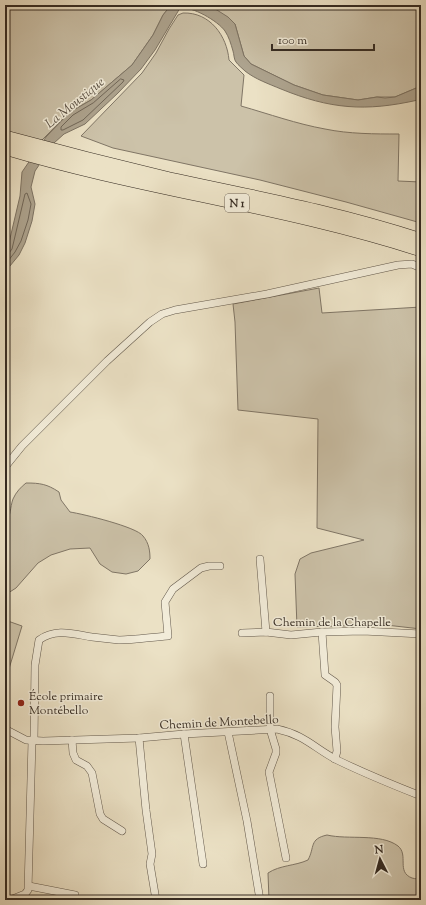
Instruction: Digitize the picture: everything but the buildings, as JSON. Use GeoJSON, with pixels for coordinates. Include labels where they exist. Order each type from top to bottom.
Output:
{"type":"FeatureCollection","features":[{"type":"Feature","properties":{"kind":"highway","name":"N 1"},"geometry":{"type":"LineString","coordinates":[[5,137],[28,149],[55,157],[383,238],[421,250]]}},
{"type":"Feature","properties":{"kind":"highway","name":"N 1"},"geometry":{"type":"LineString","coordinates":[[5,148],[28,149]]}},
{"type":"Feature","properties":{"kind":"highway","name":"N 1"},"geometry":{"type":"LineString","coordinates":[[55,157],[328,212],[386,228],[421,240]]}},
{"type":"Feature","properties":{"kind":"street"},"geometry":{"type":"LineString","coordinates":[[5,467],[22,446],[107,361],[150,322],[162,314],[175,310],[266,294],[398,265],[412,264],[421,268]]}},
{"type":"Feature","properties":{"kind":"street"},"geometry":{"type":"LineString","coordinates":[[260,559],[266,632]]}},
{"type":"Feature","properties":{"kind":"street"},"geometry":{"type":"LineString","coordinates":[[10,900],[24,894],[28,890],[29,886],[35,665],[39,640],[50,634],[63,633],[119,640],[168,636],[165,602],[173,589],[201,568],[220,566]]}},
{"type":"Feature","properties":{"kind":"street","name":"Chemin de la Chapelle"},"geometry":{"type":"LineString","coordinates":[[242,633],[266,632],[291,634],[363,631],[421,634]]}},
{"type":"Feature","properties":{"kind":"street"},"geometry":{"type":"LineString","coordinates":[[322,632],[325,675],[335,682],[336,685],[335,727],[337,751],[335,759]]}},
{"type":"Feature","properties":{"kind":"street"},"geometry":{"type":"LineString","coordinates":[[270,696],[270,729],[276,753],[269,772],[286,858]]}},
{"type":"Feature","properties":{"kind":"street","name":"Chemin de Montebello"},"geometry":{"type":"LineString","coordinates":[[5,729],[21,738],[33,741],[139,738],[270,729],[290,731],[335,759],[421,796]]}},
{"type":"Feature","properties":{"kind":"street"},"geometry":{"type":"LineString","coordinates":[[228,732],[247,821],[260,900]]}},
{"type":"Feature","properties":{"kind":"street"},"geometry":{"type":"LineString","coordinates":[[184,734],[204,864]]}},
{"type":"Feature","properties":{"kind":"street"},"geometry":{"type":"LineString","coordinates":[[139,738],[152,854],[150,864],[156,900]]}},
{"type":"Feature","properties":{"kind":"street"},"geometry":{"type":"LineString","coordinates":[[72,740],[73,753],[76,760],[87,766],[92,773],[100,814],[103,819],[122,831]]}},
{"type":"Feature","properties":{"kind":"street"},"geometry":{"type":"LineString","coordinates":[[29,886],[75,895]]}},
{"type":"Feature","properties":{"kind":"shaded area"},"geometry":{"type":"Polygon","coordinates":[[[5,5],[171,5],[163,15],[153,35],[132,65],[91,100],[70,112],[40,142],[5,131],[5,5]]]}},
{"type":"Feature","properties":{"kind":"shaded area"},"geometry":{"type":"Polygon","coordinates":[[[209,5],[421,5],[421,86],[395,97],[377,97],[358,100],[323,95],[294,85],[251,64],[244,56],[235,24],[209,5]]]}},
{"type":"Feature","properties":{"kind":"shaded area"},"geometry":{"type":"Polygon","coordinates":[[[183,13],[193,14],[209,21],[221,34],[228,51],[229,60],[244,75],[241,106],[283,119],[334,131],[399,134],[398,181],[421,182],[421,223],[260,180],[113,148],[81,136],[142,73],[156,53],[178,15],[183,13]]]}},
{"type":"Feature","properties":{"kind":"shaded area"},"geometry":{"type":"Polygon","coordinates":[[[319,288],[322,313],[421,307],[421,629],[386,625],[297,627],[295,574],[300,559],[311,553],[364,540],[317,528],[318,419],[238,410],[233,304],[319,288]]]}},
{"type":"Feature","properties":{"kind":"shaded area"},"geometry":{"type":"Polygon","coordinates":[[[26,483],[43,484],[59,492],[61,500],[70,512],[109,521],[139,532],[148,544],[150,559],[138,571],[126,574],[112,572],[100,564],[90,548],[70,549],[51,555],[38,563],[16,588],[5,595],[5,524],[14,496],[26,483]]]}},
{"type":"Feature","properties":{"kind":"shaded area"},"geometry":{"type":"Polygon","coordinates":[[[5,620],[22,626],[8,672],[5,676],[5,620]]]}},
{"type":"Feature","properties":{"kind":"shaded area"},"geometry":{"type":"Polygon","coordinates":[[[327,835],[374,838],[391,842],[398,846],[403,854],[403,868],[407,875],[416,879],[421,878],[421,900],[269,900],[268,873],[277,868],[308,860],[315,841],[327,835]]]}},
{"type":"Feature","properties":{"kind":"water"},"geometry":{"type":"Polygon","coordinates":[[[171,5],[209,5],[228,17],[235,24],[244,56],[251,64],[294,85],[323,95],[358,100],[377,97],[395,97],[421,86],[421,101],[418,100],[399,104],[364,107],[332,104],[299,96],[262,81],[245,71],[235,60],[228,36],[222,27],[198,12],[191,9],[180,8],[155,50],[141,69],[85,124],[64,134],[54,143],[35,171],[31,187],[35,204],[32,221],[25,243],[19,255],[5,272],[5,252],[8,247],[20,196],[22,172],[46,137],[70,112],[91,100],[132,65],[153,35],[163,15],[171,5]]]}},
{"type":"Feature","properties":{"kind":"place","name":"École primaire Montébello"},"geometry":{"type":"Point","coordinates":[21,703]}},
{"type":"Feature","properties":{"kind":"water label","name":"La Moustique"},"geometry":{"type":"Point","coordinates":[74,102]}}]}
